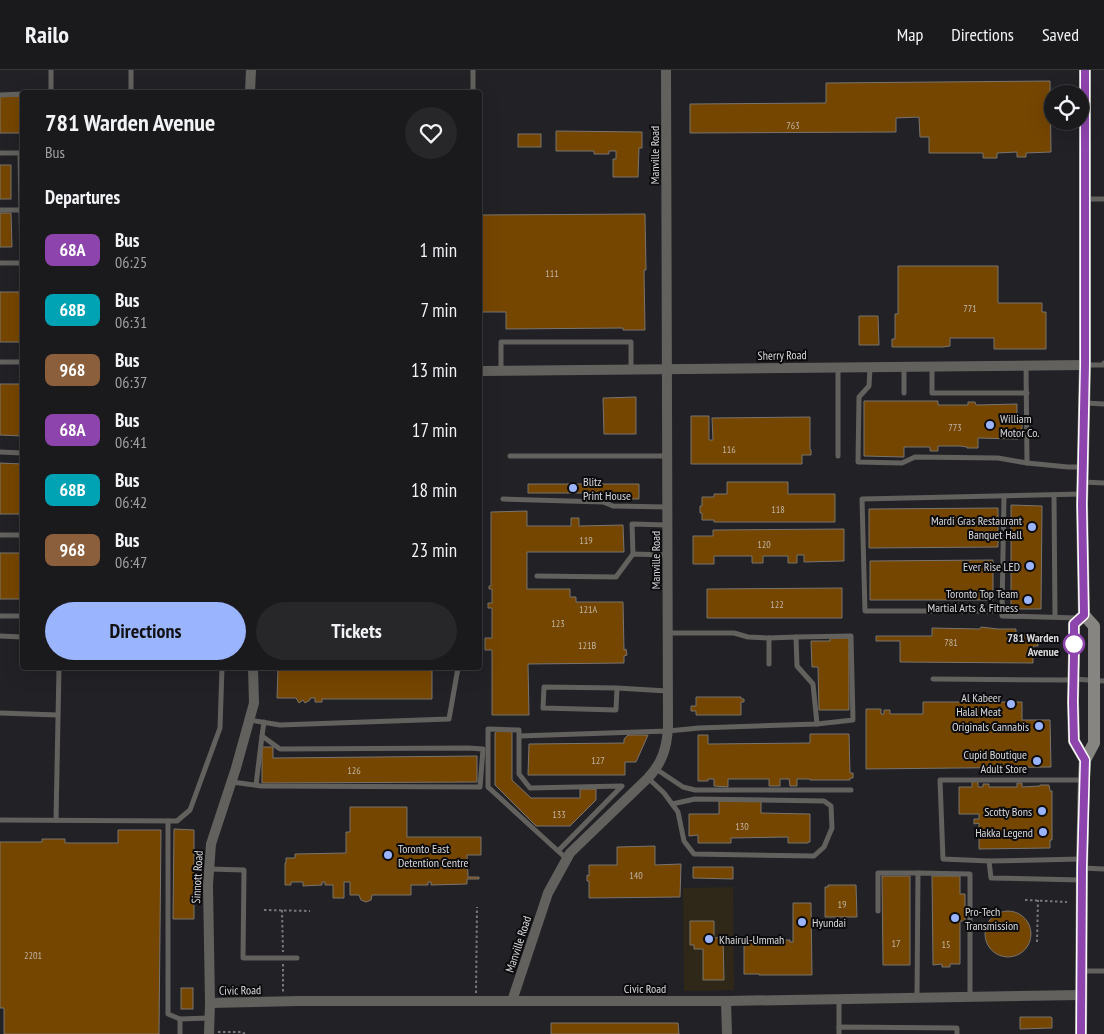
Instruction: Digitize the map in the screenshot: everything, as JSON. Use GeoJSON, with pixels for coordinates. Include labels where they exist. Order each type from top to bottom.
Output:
{"type":"FeatureCollection","features":[{"type":"Feature","properties":{"kind":"main road"},"geometry":{"type":"LineString","coordinates":[[1083,617],[1082,466],[1085,365],[1085,70]]}},
{"type":"Feature","properties":{"kind":"main road"},"geometry":{"type":"LineString","coordinates":[[1083,617],[1074,624],[1073,679],[1074,741],[1085,760]]}},
{"type":"Feature","properties":{"kind":"main road"},"geometry":{"type":"LineString","coordinates":[[1081,1034],[1085,760],[1094,743],[1099,680],[1094,626],[1083,617]]}},
{"type":"Feature","properties":{"kind":"street"},"geometry":{"type":"LineString","coordinates":[[250,90],[251,70]]}},
{"type":"Feature","properties":{"kind":"street","name":"Manville Road"},"geometry":{"type":"LineString","coordinates":[[512,1001],[548,893],[570,853],[648,778],[656,769],[665,752],[668,731],[666,70]]}},
{"type":"Feature","properties":{"kind":"street","name":"Sherry Road"},"geometry":{"type":"LineString","coordinates":[[482,371],[1085,365]]}},
{"type":"Feature","properties":{"kind":"street","name":"Sinnott Road"},"geometry":{"type":"LineString","coordinates":[[212,1033],[209,1018],[208,885],[211,844],[232,782],[254,703],[253,670]]}},
{"type":"Feature","properties":{"kind":"street","name":"Civic Road"},"geometry":{"type":"LineString","coordinates":[[210,1003],[726,1001],[1081,995]]}},
{"type":"Feature","properties":{"kind":"street"},"geometry":{"type":"LineString","coordinates":[[726,1001],[727,1034]]}},
{"type":"Feature","properties":{"kind":"lane"},"geometry":{"type":"LineString","coordinates":[[51,70],[51,90]]}},
{"type":"Feature","properties":{"kind":"lane"},"geometry":{"type":"LineString","coordinates":[[131,70],[131,90]]}},
{"type":"Feature","properties":{"kind":"lane"},"geometry":{"type":"LineString","coordinates":[[473,70],[473,90]]}},
{"type":"Feature","properties":{"kind":"lane"},"geometry":{"type":"LineString","coordinates":[[0,95],[20,94]]}},
{"type":"Feature","properties":{"kind":"lane"},"geometry":{"type":"LineString","coordinates":[[0,153],[20,153]]}},
{"type":"Feature","properties":{"kind":"lane"},"geometry":{"type":"LineString","coordinates":[[1085,200],[1104,199]]}},
{"type":"Feature","properties":{"kind":"lane"},"geometry":{"type":"LineString","coordinates":[[0,210],[20,210]]}},
{"type":"Feature","properties":{"kind":"lane"},"geometry":{"type":"LineString","coordinates":[[0,263],[20,263]]}},
{"type":"Feature","properties":{"kind":"lane"},"geometry":{"type":"LineString","coordinates":[[501,371],[502,342],[631,342],[631,370]]}},
{"type":"Feature","properties":{"kind":"lane"},"geometry":{"type":"LineString","coordinates":[[0,362],[20,362]]}},
{"type":"Feature","properties":{"kind":"lane"},"geometry":{"type":"LineString","coordinates":[[1085,365],[1103,365],[1104,363]]}},
{"type":"Feature","properties":{"kind":"lane"},"geometry":{"type":"LineString","coordinates":[[870,366],[869,386],[860,397],[858,462],[902,463],[915,457],[998,458],[1068,467],[1082,466]]}},
{"type":"Feature","properties":{"kind":"lane"},"geometry":{"type":"LineString","coordinates":[[904,366],[904,393]]}},
{"type":"Feature","properties":{"kind":"lane"},"geometry":{"type":"LineString","coordinates":[[932,366],[932,394],[1027,394]]}},
{"type":"Feature","properties":{"kind":"lane"},"geometry":{"type":"LineString","coordinates":[[1026,366],[1027,463]]}},
{"type":"Feature","properties":{"kind":"lane"},"geometry":{"type":"LineString","coordinates":[[838,367],[838,456]]}},
{"type":"Feature","properties":{"kind":"lane"},"geometry":{"type":"LineString","coordinates":[[1084,403],[1104,404]]}},
{"type":"Feature","properties":{"kind":"lane"},"geometry":{"type":"LineString","coordinates":[[0,452],[20,453]]}},
{"type":"Feature","properties":{"kind":"lane"},"geometry":{"type":"LineString","coordinates":[[510,456],[668,456]]}},
{"type":"Feature","properties":{"kind":"lane"},"geometry":{"type":"LineString","coordinates":[[1002,611],[865,611],[862,499],[1054,495],[1104,483]]}},
{"type":"Feature","properties":{"kind":"lane"},"geometry":{"type":"LineString","coordinates":[[1054,495],[1054,617]]}},
{"type":"Feature","properties":{"kind":"lane"},"geometry":{"type":"LineString","coordinates":[[1004,496],[1002,616],[1083,617]]}},
{"type":"Feature","properties":{"kind":"lane"},"geometry":{"type":"LineString","coordinates":[[503,500],[603,502],[613,506],[668,507]]}},
{"type":"Feature","properties":{"kind":"lane"},"geometry":{"type":"LineString","coordinates":[[537,576],[616,577],[633,554],[632,524],[668,525]]}},
{"type":"Feature","properties":{"kind":"lane"},"geometry":{"type":"LineString","coordinates":[[0,535],[20,535]]}},
{"type":"Feature","properties":{"kind":"lane"},"geometry":{"type":"LineString","coordinates":[[633,554],[668,555]]}},
{"type":"Feature","properties":{"kind":"lane"},"geometry":{"type":"LineString","coordinates":[[0,616],[20,616]]}},
{"type":"Feature","properties":{"kind":"lane"},"geometry":{"type":"LineString","coordinates":[[519,736],[817,724],[853,720],[852,636],[769,638],[748,637],[734,633],[668,633]]}},
{"type":"Feature","properties":{"kind":"lane"},"geometry":{"type":"LineString","coordinates":[[0,636],[20,637]]}},
{"type":"Feature","properties":{"kind":"lane"},"geometry":{"type":"LineString","coordinates":[[796,637],[797,666],[813,684],[817,724]]}},
{"type":"Feature","properties":{"kind":"lane"},"geometry":{"type":"LineString","coordinates":[[769,638],[769,664]]}},
{"type":"Feature","properties":{"kind":"lane"},"geometry":{"type":"LineString","coordinates":[[56,820],[59,670]]}},
{"type":"Feature","properties":{"kind":"lane"},"geometry":{"type":"LineString","coordinates":[[0,820],[177,821],[190,810],[220,728],[222,670]]}},
{"type":"Feature","properties":{"kind":"lane"},"geometry":{"type":"LineString","coordinates":[[249,720],[280,725],[448,719],[458,670]]}},
{"type":"Feature","properties":{"kind":"lane"},"geometry":{"type":"LineString","coordinates":[[933,679],[1099,680]]}},
{"type":"Feature","properties":{"kind":"lane"},"geometry":{"type":"LineString","coordinates":[[617,688],[616,710],[543,708],[544,687],[617,688],[667,691]]}},
{"type":"Feature","properties":{"kind":"lane"},"geometry":{"type":"LineString","coordinates":[[0,713],[58,715]]}},
{"type":"Feature","properties":{"kind":"lane"},"geometry":{"type":"LineString","coordinates":[[256,785],[264,722]]}},
{"type":"Feature","properties":{"kind":"lane"},"geometry":{"type":"LineString","coordinates":[[558,850],[622,786],[530,788],[519,774],[519,730],[488,729],[488,787],[567,859]]}},
{"type":"Feature","properties":{"kind":"lane"},"geometry":{"type":"LineString","coordinates":[[232,782],[256,785],[480,787],[482,783],[483,749],[280,749],[262,736]]}},
{"type":"Feature","properties":{"kind":"lane"},"geometry":{"type":"LineString","coordinates":[[656,769],[683,786],[695,790],[851,790]]}},
{"type":"Feature","properties":{"kind":"lane"},"geometry":{"type":"LineString","coordinates":[[648,778],[664,793],[672,804],[678,812],[684,841],[694,854],[814,856],[824,847],[832,828],[831,806],[824,801],[694,800],[672,804]]}},
{"type":"Feature","properties":{"kind":"lane"},"geometry":{"type":"LineString","coordinates":[[1084,780],[940,780],[943,859],[1104,869]]}},
{"type":"Feature","properties":{"kind":"lane"},"geometry":{"type":"LineString","coordinates":[[168,821],[168,1014],[180,1020],[209,1018]]}},
{"type":"Feature","properties":{"kind":"lane"},"geometry":{"type":"LineString","coordinates":[[989,861],[991,878],[1082,869]]}},
{"type":"Feature","properties":{"kind":"lane"},"geometry":{"type":"LineString","coordinates":[[209,869],[244,870],[244,958],[297,958]]}},
{"type":"Feature","properties":{"kind":"lane"},"geometry":{"type":"LineString","coordinates":[[878,911],[878,873],[970,874],[970,997]]}},
{"type":"Feature","properties":{"kind":"lane"},"geometry":{"type":"LineString","coordinates":[[917,998],[918,874]]}},
{"type":"Feature","properties":{"kind":"lane"},"geometry":{"type":"LineString","coordinates":[[1081,971],[1104,971]]}},
{"type":"Feature","properties":{"kind":"lane"},"geometry":{"type":"LineString","coordinates":[[839,999],[839,1034]]}},
{"type":"Feature","properties":{"kind":"lane"},"geometry":{"type":"LineString","coordinates":[[180,1020],[180,1034]]}},
{"type":"Feature","properties":{"kind":"lane"},"geometry":{"type":"LineString","coordinates":[[839,1028],[957,1028],[957,1034]]}},
{"type":"Feature","properties":{"kind":"path"},"geometry":{"type":"LineString","coordinates":[[1025,900],[1067,902]]}},
{"type":"Feature","properties":{"kind":"path"},"geometry":{"type":"LineString","coordinates":[[1037,942],[1038,900]]}},
{"type":"Feature","properties":{"kind":"path"},"geometry":{"type":"LineString","coordinates":[[476,908],[476,1001]]}},
{"type":"Feature","properties":{"kind":"path"},"geometry":{"type":"LineString","coordinates":[[264,910],[310,911]]}},
{"type":"Feature","properties":{"kind":"path"},"geometry":{"type":"LineString","coordinates":[[212,1033],[242,1032],[245,1034]]}},
{"type":"Feature","properties":{"kind":"shaded area","name":"Khairul-Ummah"},"geometry":{"type":"Polygon","coordinates":[[[733,887],[734,990],[684,991],[683,888],[733,887]]]}},
{"type":"Feature","properties":{"kind":"building"},"geometry":{"type":"Polygon","coordinates":[[[1050,81],[1050,85],[1044,85],[1044,130],[1051,130],[1051,152],[1026,153],[1026,157],[1017,157],[1017,152],[997,153],[997,158],[983,158],[983,153],[929,153],[929,137],[920,137],[919,117],[896,118],[896,132],[690,133],[690,104],[826,103],[826,83],[1050,81]]]}},
{"type":"Feature","properties":{"kind":"building"},"geometry":{"type":"Polygon","coordinates":[[[0,96],[20,96],[20,133],[0,133],[0,96]]]}},
{"type":"Feature","properties":{"kind":"building"},"geometry":{"type":"Polygon","coordinates":[[[556,131],[642,132],[642,148],[639,148],[638,177],[613,177],[613,159],[616,159],[616,151],[609,151],[609,154],[594,154],[594,151],[556,151],[556,131]]]}},
{"type":"Feature","properties":{"kind":"building"},"geometry":{"type":"Polygon","coordinates":[[[518,134],[541,134],[541,147],[518,147],[518,134]]]}},
{"type":"Feature","properties":{"kind":"building"},"geometry":{"type":"Polygon","coordinates":[[[0,165],[11,165],[11,199],[0,199],[0,165]]]}},
{"type":"Feature","properties":{"kind":"building"},"geometry":{"type":"Polygon","coordinates":[[[0,213],[11,213],[12,247],[0,247],[0,213]]]}},
{"type":"Feature","properties":{"kind":"building"},"geometry":{"type":"Polygon","coordinates":[[[645,214],[645,330],[623,330],[623,328],[506,329],[506,312],[482,312],[482,215],[645,214]]]}},
{"type":"Feature","properties":{"kind":"building"},"geometry":{"type":"Polygon","coordinates":[[[898,266],[998,266],[998,303],[1042,303],[1042,312],[1046,312],[1046,349],[994,349],[994,338],[950,338],[950,346],[943,347],[892,347],[892,339],[895,339],[895,314],[898,314],[898,266]]]}},
{"type":"Feature","properties":{"kind":"building"},"geometry":{"type":"Polygon","coordinates":[[[0,292],[20,292],[20,342],[0,342],[0,292]]]}},
{"type":"Feature","properties":{"kind":"building"},"geometry":{"type":"Polygon","coordinates":[[[859,316],[878,316],[879,345],[859,345],[859,316]]]}},
{"type":"Feature","properties":{"kind":"building"},"geometry":{"type":"Polygon","coordinates":[[[0,384],[20,384],[20,436],[0,435],[0,384]]]}},
{"type":"Feature","properties":{"kind":"building"},"geometry":{"type":"Polygon","coordinates":[[[636,397],[636,434],[604,434],[603,398],[636,397]]]}},
{"type":"Feature","properties":{"kind":"building"},"geometry":{"type":"Polygon","coordinates":[[[864,401],[938,401],[938,405],[968,405],[968,402],[975,402],[976,405],[1017,404],[1017,420],[1022,420],[1022,430],[1018,430],[1018,439],[978,438],[978,448],[938,446],[938,451],[930,451],[930,447],[904,447],[904,457],[864,456],[864,401]]]}},
{"type":"Feature","properties":{"kind":"building"},"geometry":{"type":"Polygon","coordinates":[[[691,416],[709,416],[709,440],[713,440],[712,418],[810,417],[811,455],[802,455],[802,464],[691,464],[691,416]]]}},
{"type":"Feature","properties":{"kind":"building"},"geometry":{"type":"Polygon","coordinates":[[[0,463],[20,464],[20,514],[0,514],[0,463]]]}},
{"type":"Feature","properties":{"kind":"building"},"geometry":{"type":"Polygon","coordinates":[[[727,482],[788,482],[788,494],[835,494],[835,522],[714,522],[714,520],[702,520],[700,506],[702,506],[702,497],[714,497],[714,494],[727,494],[727,482]]]}},
{"type":"Feature","properties":{"kind":"building"},"geometry":{"type":"Polygon","coordinates":[[[528,484],[639,484],[639,499],[614,499],[614,493],[528,493],[528,484]]]}},
{"type":"Feature","properties":{"kind":"building"},"geometry":{"type":"Polygon","coordinates":[[[1011,505],[1042,506],[1041,609],[1011,609],[1011,505]]]}},
{"type":"Feature","properties":{"kind":"building"},"geometry":{"type":"Polygon","coordinates":[[[998,508],[998,547],[869,548],[869,509],[998,508]]]}},
{"type":"Feature","properties":{"kind":"building"},"geometry":{"type":"Polygon","coordinates":[[[527,511],[527,526],[571,526],[571,518],[579,518],[579,526],[623,525],[624,552],[527,552],[527,589],[570,589],[570,597],[576,597],[576,602],[623,602],[624,650],[626,649],[627,655],[624,656],[624,663],[528,664],[529,715],[492,715],[492,650],[485,650],[485,638],[492,638],[492,608],[488,608],[488,603],[492,603],[492,589],[489,589],[489,586],[491,586],[491,512],[527,511]]]}},
{"type":"Feature","properties":{"kind":"building"},"geometry":{"type":"Polygon","coordinates":[[[844,529],[844,561],[804,562],[804,555],[797,555],[797,563],[788,563],[788,556],[763,556],[763,563],[752,563],[752,556],[714,556],[714,564],[693,564],[693,536],[713,536],[713,530],[844,529]]]}},
{"type":"Feature","properties":{"kind":"building"},"geometry":{"type":"Polygon","coordinates":[[[0,553],[20,553],[20,599],[0,599],[0,553]]]}},
{"type":"Feature","properties":{"kind":"building"},"geometry":{"type":"Polygon","coordinates":[[[993,560],[993,600],[870,600],[870,561],[993,560]]]}},
{"type":"Feature","properties":{"kind":"building"},"geometry":{"type":"Polygon","coordinates":[[[842,588],[842,618],[707,618],[707,589],[842,588]]]}},
{"type":"Feature","properties":{"kind":"building"},"geometry":{"type":"Polygon","coordinates":[[[981,627],[1016,629],[1016,635],[1033,635],[1033,639],[1038,639],[1038,646],[1033,646],[1033,663],[900,662],[900,641],[876,641],[876,636],[932,636],[932,628],[980,629],[981,627]]]}},
{"type":"Feature","properties":{"kind":"building"},"geometry":{"type":"Polygon","coordinates":[[[830,638],[849,638],[849,710],[819,710],[818,667],[812,667],[811,641],[830,641],[830,638]]]}},
{"type":"Feature","properties":{"kind":"building"},"geometry":{"type":"Polygon","coordinates":[[[278,670],[432,670],[432,699],[322,699],[322,702],[315,702],[315,698],[310,698],[305,703],[303,700],[299,703],[296,698],[277,698],[278,670]]]}},
{"type":"Feature","properties":{"kind":"building"},"geometry":{"type":"Polygon","coordinates":[[[696,697],[741,697],[741,699],[744,699],[744,702],[741,702],[741,715],[696,715],[696,711],[691,711],[691,706],[696,706],[696,697]]]}},
{"type":"Feature","properties":{"kind":"building"},"geometry":{"type":"Polygon","coordinates":[[[923,702],[1022,702],[1022,720],[1050,720],[1051,767],[866,769],[866,709],[881,709],[881,714],[884,714],[884,710],[890,710],[890,714],[923,714],[923,702]]]}},
{"type":"Feature","properties":{"kind":"building"},"geometry":{"type":"Polygon","coordinates":[[[497,731],[512,731],[512,780],[531,798],[580,798],[580,789],[596,789],[596,800],[570,826],[536,826],[495,785],[495,733],[497,731]]]}},
{"type":"Feature","properties":{"kind":"building"},"geometry":{"type":"Polygon","coordinates":[[[810,734],[849,734],[850,773],[853,773],[853,778],[850,778],[850,780],[797,779],[797,786],[790,786],[789,779],[780,779],[780,786],[769,786],[769,779],[728,779],[728,787],[714,786],[714,779],[698,781],[698,735],[708,735],[708,744],[810,743],[810,734]]]}},
{"type":"Feature","properties":{"kind":"building"},"geometry":{"type":"Polygon","coordinates":[[[628,735],[648,735],[636,762],[625,762],[625,775],[528,775],[529,744],[624,743],[624,739],[628,735]]]}},
{"type":"Feature","properties":{"kind":"building"},"geometry":{"type":"Polygon","coordinates":[[[262,747],[273,747],[273,758],[477,756],[477,782],[262,783],[262,747]]]}},
{"type":"Feature","properties":{"kind":"building"},"geometry":{"type":"Polygon","coordinates":[[[972,781],[978,781],[978,787],[983,787],[983,784],[989,784],[989,787],[1017,787],[1017,783],[1022,783],[1022,787],[1049,785],[1050,791],[1052,791],[1052,840],[1050,840],[1050,848],[979,849],[979,823],[974,824],[974,819],[979,819],[979,814],[959,814],[959,787],[972,787],[972,781]]]}},
{"type":"Feature","properties":{"kind":"building"},"geometry":{"type":"Polygon","coordinates":[[[719,801],[761,801],[761,813],[810,814],[810,842],[788,843],[788,837],[731,838],[731,843],[698,843],[698,835],[689,836],[689,814],[719,814],[719,801]]]}},
{"type":"Feature","properties":{"kind":"building","name":"Toronto East Detention Centre"},"geometry":{"type":"Polygon","coordinates":[[[350,807],[407,807],[407,837],[481,837],[481,855],[467,855],[468,877],[479,877],[479,879],[467,879],[467,884],[431,885],[431,882],[428,882],[428,885],[411,885],[411,895],[372,895],[371,900],[366,902],[361,900],[359,895],[350,895],[350,882],[344,882],[344,898],[333,898],[333,885],[325,885],[325,882],[322,882],[322,885],[303,886],[303,882],[291,882],[291,885],[285,885],[286,858],[295,858],[295,854],[346,853],[346,832],[350,832],[350,807]]]}},
{"type":"Feature","properties":{"kind":"building"},"geometry":{"type":"Polygon","coordinates":[[[174,829],[194,830],[194,919],[173,919],[174,829]]]}},
{"type":"Feature","properties":{"kind":"building"},"geometry":{"type":"Polygon","coordinates":[[[118,830],[161,830],[159,1034],[4,1034],[4,1008],[0,1008],[0,842],[42,842],[42,839],[65,839],[65,843],[118,843],[118,830]]]}},
{"type":"Feature","properties":{"kind":"building"},"geometry":{"type":"Polygon","coordinates":[[[655,846],[655,865],[681,864],[680,897],[589,898],[587,875],[589,876],[589,865],[617,865],[617,847],[655,846]]]}},
{"type":"Feature","properties":{"kind":"building"},"geometry":{"type":"Polygon","coordinates":[[[693,867],[733,867],[733,879],[693,878],[693,867]]]}},
{"type":"Feature","properties":{"kind":"building"},"geometry":{"type":"Polygon","coordinates":[[[882,876],[910,876],[910,965],[883,965],[882,876]]]}},
{"type":"Feature","properties":{"kind":"building"},"geometry":{"type":"Polygon","coordinates":[[[932,876],[960,876],[960,894],[965,894],[965,921],[960,921],[960,964],[950,964],[950,967],[942,967],[942,964],[933,965],[932,876]]]}},
{"type":"Feature","properties":{"kind":"building"},"geometry":{"type":"Polygon","coordinates":[[[828,885],[856,885],[857,917],[825,917],[825,887],[828,887],[828,885]]]}},
{"type":"Feature","properties":{"kind":"building","name":"Hyundai"},"geometry":{"type":"Polygon","coordinates":[[[793,903],[811,903],[812,975],[744,974],[744,940],[790,940],[790,942],[793,942],[793,903]]]}},
{"type":"Feature","properties":{"kind":"building"},"geometry":{"type":"Polygon","coordinates":[[[1003,911],[1013,911],[1027,921],[1031,934],[1027,947],[1021,953],[1013,957],[1003,957],[989,947],[985,939],[985,929],[995,915],[1003,911]]]}},
{"type":"Feature","properties":{"kind":"building"},"geometry":{"type":"Polygon","coordinates":[[[690,921],[714,921],[714,938],[723,937],[724,980],[703,980],[703,949],[694,949],[694,945],[690,945],[690,921]]]}},
{"type":"Feature","properties":{"kind":"building"},"geometry":{"type":"Polygon","coordinates":[[[181,988],[193,988],[193,1009],[181,1009],[181,988]]]}},
{"type":"Feature","properties":{"kind":"building"},"geometry":{"type":"Polygon","coordinates":[[[1020,1017],[1051,1017],[1052,1028],[1020,1029],[1020,1017]]]}},
{"type":"Feature","properties":{"kind":"building"},"geometry":{"type":"Polygon","coordinates":[[[551,1023],[678,1023],[679,1034],[551,1034],[551,1023]]]}},
{"type":"Feature","properties":{"kind":"bus line","name":"68A"},"geometry":{"type":"LineString","coordinates":[[1081,1034],[1085,760],[1074,741],[1073,679],[1074,624],[1084,615],[1082,504],[1085,365],[1085,70]]}},
{"type":"Feature","properties":{"kind":"place","name":"William Motor Co."},"geometry":{"type":"Point","coordinates":[990,425]}},
{"type":"Feature","properties":{"kind":"place","name":"Blitz Print House"},"geometry":{"type":"Point","coordinates":[573,488]}},
{"type":"Feature","properties":{"kind":"place","name":"Mardi Gras Restaurant Banquet Hall"},"geometry":{"type":"Point","coordinates":[1032,527]}},
{"type":"Feature","properties":{"kind":"place","name":"Ever Rise LED"},"geometry":{"type":"Point","coordinates":[1030,566]}},
{"type":"Feature","properties":{"kind":"place","name":"Toronto Top Team Martial Arts & Fitness"},"geometry":{"type":"Point","coordinates":[1028,600]}},
{"type":"Feature","properties":{"kind":"place","name":"781 Warden Avenue"},"geometry":{"type":"Point","coordinates":[1074,644]}},
{"type":"Feature","properties":{"kind":"place","name":"Al Kabeer Halal Meat"},"geometry":{"type":"Point","coordinates":[1011,704]}},
{"type":"Feature","properties":{"kind":"place","name":"Originals Cannabis"},"geometry":{"type":"Point","coordinates":[1039,726]}},
{"type":"Feature","properties":{"kind":"place","name":"Cupid Boutique Adult Store"},"geometry":{"type":"Point","coordinates":[1037,761]}},
{"type":"Feature","properties":{"kind":"place","name":"Scotty Bons"},"geometry":{"type":"Point","coordinates":[1042,811]}},
{"type":"Feature","properties":{"kind":"place","name":"Hakka Legend"},"geometry":{"type":"Point","coordinates":[1043,832]}},
{"type":"Feature","properties":{"kind":"place","name":"Toronto East Detention Centre"},"geometry":{"type":"Point","coordinates":[388,855]}},
{"type":"Feature","properties":{"kind":"place","name":"Pro-Tech Transmission"},"geometry":{"type":"Point","coordinates":[955,918]}},
{"type":"Feature","properties":{"kind":"place","name":"Hyundai"},"geometry":{"type":"Point","coordinates":[802,922]}},
{"type":"Feature","properties":{"kind":"place","name":"Khairul-Ummah"},"geometry":{"type":"Point","coordinates":[709,939]}}]}
